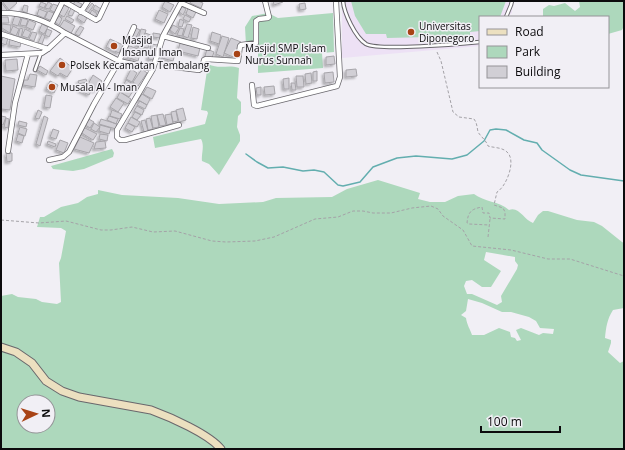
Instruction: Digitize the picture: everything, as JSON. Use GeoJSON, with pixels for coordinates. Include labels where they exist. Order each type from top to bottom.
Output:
{"type":"FeatureCollection","features":[{"type":"Feature","properties":{"kind":"main road"},"geometry":{"type":"LineString","coordinates":[[1,348],[16,352],[32,363],[46,381],[62,391],[79,397],[101,400],[157,412],[208,438],[221,449]]}},
{"type":"Feature","properties":{"kind":"street"},"geometry":{"type":"LineString","coordinates":[[51,25],[63,1],[94,20],[98,20],[107,1]]}},
{"type":"Feature","properties":{"kind":"street"},"geometry":{"type":"LineString","coordinates":[[81,12],[88,1]]}},
{"type":"Feature","properties":{"kind":"street"},"geometry":{"type":"LineString","coordinates":[[174,67],[199,70],[202,68],[204,60],[206,59],[238,61],[241,45],[256,43],[256,21],[269,17],[265,1]]}},
{"type":"Feature","properties":{"kind":"street"},"geometry":{"type":"LineString","coordinates":[[252,85],[254,105],[257,106],[337,86],[340,77],[336,1]]}},
{"type":"Feature","properties":{"kind":"street"},"geometry":{"type":"LineString","coordinates":[[179,125],[125,140],[120,140],[117,137],[117,130],[153,69],[163,36],[181,2],[204,13]]}},
{"type":"Feature","properties":{"kind":"street"},"geometry":{"type":"LineString","coordinates":[[1,13],[18,13],[51,25],[119,61],[153,69]]}},
{"type":"Feature","properties":{"kind":"street"},"geometry":{"type":"LineString","coordinates":[[49,160],[63,157],[69,152],[94,104],[119,61],[134,27]]}},
{"type":"Feature","properties":{"kind":"street"},"geometry":{"type":"LineString","coordinates":[[1,55],[42,53],[64,33]]}},
{"type":"Feature","properties":{"kind":"street"},"geometry":{"type":"LineString","coordinates":[[1,34],[48,49]]}},
{"type":"Feature","properties":{"kind":"street"},"geometry":{"type":"LineString","coordinates":[[163,36],[208,48]]}},
{"type":"Feature","properties":{"kind":"street"},"geometry":{"type":"LineString","coordinates":[[8,151],[15,103],[28,54]]}},
{"type":"Feature","properties":{"kind":"lane"},"geometry":{"type":"LineString","coordinates":[[342,1],[350,22],[357,34],[363,41],[372,46],[392,47],[479,42]]}},
{"type":"Feature","properties":{"kind":"lane"},"geometry":{"type":"LineString","coordinates":[[506,16],[512,1]]}},
{"type":"Feature","properties":{"kind":"lane"},"geometry":{"type":"LineString","coordinates":[[35,70],[42,53]]}},
{"type":"Feature","properties":{"kind":"path"},"geometry":{"type":"LineString","coordinates":[[437,52],[441,61],[453,112],[459,117],[474,119],[479,134],[488,146],[504,150],[508,153],[511,159],[511,169],[494,198],[494,204],[503,208],[505,212],[505,219],[490,218]]}},
{"type":"Feature","properties":{"kind":"path"},"geometry":{"type":"LineString","coordinates":[[1,220],[39,222],[66,221],[101,230],[132,227],[154,232],[175,230],[212,241],[226,242],[255,241],[274,237],[310,220],[338,217],[353,211],[363,210],[391,213],[412,208],[431,206],[438,209],[444,216],[463,230],[468,236],[472,246],[511,250],[548,259],[574,260],[624,276]]}},
{"type":"Feature","properties":{"kind":"path"},"geometry":{"type":"LineString","coordinates":[[488,237],[490,218],[489,213],[483,213],[482,207],[471,210],[468,213],[467,223],[489,225]]}},
{"type":"Feature","properties":{"kind":"shaded area","name":"Universitas Diponegoro"},"geometry":{"type":"Polygon","coordinates":[[[342,1],[512,1],[512,13],[508,16],[479,16],[479,46],[342,58],[342,1]]]}},
{"type":"Feature","properties":{"kind":"green space","name":"Universitas Diponegoro"},"geometry":{"type":"Polygon","coordinates":[[[351,1],[506,1],[500,16],[479,16],[479,31],[470,32],[470,36],[387,38],[386,34],[366,34],[355,16],[351,1]]]}},
{"type":"Feature","properties":{"kind":"green space"},"geometry":{"type":"Polygon","coordinates":[[[579,1],[624,1],[624,26],[622,30],[609,34],[609,16],[543,16],[543,9],[549,5],[554,6],[565,3],[575,11],[580,7],[579,1]]]}},
{"type":"Feature","properties":{"kind":"green space"},"geometry":{"type":"Polygon","coordinates":[[[268,13],[278,18],[333,13],[334,52],[322,53],[323,68],[258,73],[258,45],[246,45],[245,27],[252,16],[268,13]]]}},
{"type":"Feature","properties":{"kind":"green space"},"geometry":{"type":"Polygon","coordinates":[[[208,64],[217,67],[239,68],[237,98],[241,102],[241,113],[238,116],[237,127],[240,135],[240,141],[219,175],[209,164],[202,161],[203,144],[201,139],[155,148],[153,137],[205,124],[208,113],[207,111],[201,110],[208,64]]]}},
{"type":"Feature","properties":{"kind":"green space"},"geometry":{"type":"Polygon","coordinates":[[[112,149],[114,153],[113,157],[84,169],[73,171],[53,169],[51,166],[112,149]]]}},
{"type":"Feature","properties":{"kind":"green space"},"geometry":{"type":"Polygon","coordinates":[[[378,180],[420,193],[418,199],[430,202],[445,202],[458,196],[474,194],[482,199],[501,205],[509,210],[516,210],[533,223],[538,215],[543,211],[548,211],[577,220],[594,222],[602,226],[624,243],[624,308],[613,310],[611,313],[606,327],[605,338],[611,340],[608,352],[620,363],[624,361],[624,449],[1,449],[1,296],[12,294],[18,297],[36,299],[42,302],[57,304],[61,302],[59,263],[66,231],[61,228],[37,227],[40,217],[44,217],[61,207],[78,203],[87,197],[98,194],[98,190],[122,195],[178,198],[219,204],[263,202],[276,198],[332,197],[347,189],[378,180]],[[486,252],[484,260],[501,271],[491,287],[482,287],[472,280],[466,281],[464,286],[467,294],[472,294],[497,305],[502,302],[501,296],[517,269],[518,265],[515,261],[515,257],[486,252]],[[468,299],[466,311],[461,315],[466,318],[472,335],[484,335],[499,328],[510,332],[511,337],[515,338],[517,341],[521,340],[516,330],[521,328],[539,335],[543,333],[553,334],[554,329],[540,328],[536,321],[529,317],[511,312],[502,312],[482,303],[468,299]]]}},
{"type":"Feature","properties":{"kind":"building"},"geometry":{"type":"Polygon","coordinates":[[[2,1],[15,1],[17,3],[9,10],[2,1]]]}},
{"type":"Feature","properties":{"kind":"building"},"geometry":{"type":"Polygon","coordinates":[[[75,1],[82,4],[80,8],[73,5],[75,1]]]}},
{"type":"Feature","properties":{"kind":"building"},"geometry":{"type":"Polygon","coordinates":[[[165,1],[174,5],[170,12],[162,7],[165,1]]]}},
{"type":"Feature","properties":{"kind":"building"},"geometry":{"type":"Polygon","coordinates":[[[191,1],[203,3],[201,8],[190,3],[191,1]]]}},
{"type":"Feature","properties":{"kind":"building"},"geometry":{"type":"Polygon","coordinates":[[[273,1],[282,1],[283,2],[274,5],[273,1]]]}},
{"type":"Feature","properties":{"kind":"building"},"geometry":{"type":"Polygon","coordinates":[[[1,2],[7,10],[1,12],[1,2]]]}},
{"type":"Feature","properties":{"kind":"building"},"geometry":{"type":"Polygon","coordinates":[[[41,2],[46,4],[44,8],[39,6],[41,2]]]}},
{"type":"Feature","properties":{"kind":"building"},"geometry":{"type":"Polygon","coordinates":[[[48,2],[52,4],[49,9],[45,8],[48,2]]]}},
{"type":"Feature","properties":{"kind":"building"},"geometry":{"type":"Polygon","coordinates":[[[92,3],[94,5],[88,13],[85,12],[92,3]]]}},
{"type":"Feature","properties":{"kind":"building"},"geometry":{"type":"Polygon","coordinates":[[[305,3],[306,9],[300,10],[299,4],[305,3]]]}},
{"type":"Feature","properties":{"kind":"building"},"geometry":{"type":"Polygon","coordinates":[[[53,4],[59,6],[56,13],[50,10],[53,4]]]}},
{"type":"Feature","properties":{"kind":"building"},"geometry":{"type":"Polygon","coordinates":[[[24,5],[28,6],[27,13],[22,11],[24,5]]]}},
{"type":"Feature","properties":{"kind":"building"},"geometry":{"type":"Polygon","coordinates":[[[64,5],[69,8],[64,17],[59,14],[64,5]]]}},
{"type":"Feature","properties":{"kind":"building"},"geometry":{"type":"Polygon","coordinates":[[[95,5],[101,9],[99,12],[93,9],[95,5]]]}},
{"type":"Feature","properties":{"kind":"building"},"geometry":{"type":"Polygon","coordinates":[[[181,6],[186,9],[183,15],[178,11],[181,6]]]}},
{"type":"Feature","properties":{"kind":"building"},"geometry":{"type":"Polygon","coordinates":[[[71,8],[75,10],[72,16],[68,15],[71,8]]]}},
{"type":"Feature","properties":{"kind":"building"},"geometry":{"type":"Polygon","coordinates":[[[188,8],[196,12],[193,18],[186,14],[188,8]]]}},
{"type":"Feature","properties":{"kind":"building"},"geometry":{"type":"Polygon","coordinates":[[[39,9],[47,12],[44,18],[37,15],[39,9]]]}},
{"type":"Feature","properties":{"kind":"building"},"geometry":{"type":"Polygon","coordinates":[[[92,10],[97,14],[94,18],[89,15],[92,10]]]}},
{"type":"Feature","properties":{"kind":"building"},"geometry":{"type":"Polygon","coordinates":[[[159,10],[168,14],[164,23],[155,19],[159,10]]]}},
{"type":"Feature","properties":{"kind":"building"},"geometry":{"type":"Polygon","coordinates":[[[48,11],[54,13],[52,21],[45,18],[48,11]]]}},
{"type":"Feature","properties":{"kind":"building"},"geometry":{"type":"Polygon","coordinates":[[[80,13],[87,18],[84,23],[77,18],[80,13]]]}},
{"type":"Feature","properties":{"kind":"building"},"geometry":{"type":"Polygon","coordinates":[[[15,15],[21,18],[18,26],[12,24],[15,15]]]}},
{"type":"Feature","properties":{"kind":"building"},"geometry":{"type":"Polygon","coordinates":[[[185,15],[191,18],[189,22],[183,19],[185,15]]]}},
{"type":"Feature","properties":{"kind":"building"},"geometry":{"type":"Polygon","coordinates":[[[59,16],[62,19],[59,25],[55,22],[59,16]]]}},
{"type":"Feature","properties":{"kind":"building"},"geometry":{"type":"Polygon","coordinates":[[[67,16],[74,20],[72,23],[65,19],[67,16]]]}},
{"type":"Feature","properties":{"kind":"building"},"geometry":{"type":"Polygon","coordinates":[[[1,17],[8,17],[9,23],[1,23],[1,17]]]}},
{"type":"Feature","properties":{"kind":"building"},"geometry":{"type":"Polygon","coordinates":[[[22,18],[28,20],[26,26],[20,25],[22,18]]]}},
{"type":"Feature","properties":{"kind":"building"},"geometry":{"type":"Polygon","coordinates":[[[180,19],[184,21],[182,27],[178,26],[180,19]]]}},
{"type":"Feature","properties":{"kind":"building"},"geometry":{"type":"Polygon","coordinates":[[[29,20],[36,23],[33,30],[26,27],[29,20]]]}},
{"type":"Feature","properties":{"kind":"building"},"geometry":{"type":"Polygon","coordinates":[[[64,20],[75,26],[70,35],[59,28],[64,20]]]}},
{"type":"Feature","properties":{"kind":"building"},"geometry":{"type":"Polygon","coordinates":[[[2,24],[11,25],[10,33],[2,28],[2,24]]]}},
{"type":"Feature","properties":{"kind":"building"},"geometry":{"type":"Polygon","coordinates":[[[42,24],[48,27],[44,34],[39,31],[42,24]]]}},
{"type":"Feature","properties":{"kind":"building"},"geometry":{"type":"Polygon","coordinates":[[[187,24],[192,25],[188,38],[183,36],[187,24]]]}},
{"type":"Feature","properties":{"kind":"building"},"geometry":{"type":"Polygon","coordinates":[[[173,25],[179,28],[175,34],[170,30],[173,25]]]}},
{"type":"Feature","properties":{"kind":"building"},"geometry":{"type":"Polygon","coordinates":[[[13,26],[19,29],[16,36],[10,33],[13,26]]]}},
{"type":"Feature","properties":{"kind":"building"},"geometry":{"type":"Polygon","coordinates":[[[80,26],[84,28],[79,36],[75,34],[80,26]]]}},
{"type":"Feature","properties":{"kind":"building"},"geometry":{"type":"Polygon","coordinates":[[[193,27],[199,29],[197,39],[191,38],[193,27]]]}},
{"type":"Feature","properties":{"kind":"building"},"geometry":{"type":"Polygon","coordinates":[[[20,28],[23,29],[21,37],[18,36],[20,28]]]}},
{"type":"Feature","properties":{"kind":"building"},"geometry":{"type":"Polygon","coordinates":[[[136,28],[140,30],[133,43],[129,41],[136,28]]]}},
{"type":"Feature","properties":{"kind":"building"},"geometry":{"type":"Polygon","coordinates":[[[180,28],[184,29],[182,36],[177,35],[180,28]]]}},
{"type":"Feature","properties":{"kind":"building"},"geometry":{"type":"Polygon","coordinates":[[[25,29],[31,32],[28,38],[22,36],[25,29]]]}},
{"type":"Feature","properties":{"kind":"building"},"geometry":{"type":"Polygon","coordinates":[[[47,29],[52,31],[49,37],[45,35],[47,29]]]}},
{"type":"Feature","properties":{"kind":"building"},"geometry":{"type":"Polygon","coordinates":[[[141,29],[146,30],[141,47],[136,46],[141,29]]]}},
{"type":"Feature","properties":{"kind":"building"},"geometry":{"type":"Polygon","coordinates":[[[32,32],[37,33],[34,41],[29,39],[32,32]]]}},
{"type":"Feature","properties":{"kind":"building"},"geometry":{"type":"Polygon","coordinates":[[[212,32],[221,35],[219,44],[210,41],[212,32]]]}},
{"type":"Feature","properties":{"kind":"building"},"geometry":{"type":"Polygon","coordinates":[[[145,33],[151,35],[148,48],[142,47],[145,33]]]}},
{"type":"Feature","properties":{"kind":"building"},"geometry":{"type":"Polygon","coordinates":[[[153,33],[160,34],[160,38],[153,37],[153,33]]]}},
{"type":"Feature","properties":{"kind":"building"},"geometry":{"type":"Polygon","coordinates":[[[42,34],[45,36],[42,44],[38,43],[42,34]]]}},
{"type":"Feature","properties":{"kind":"building"},"geometry":{"type":"Polygon","coordinates":[[[222,36],[229,38],[223,57],[216,54],[222,36]]]}},
{"type":"Feature","properties":{"kind":"building"},"geometry":{"type":"Polygon","coordinates":[[[3,37],[8,38],[6,45],[1,43],[3,37]]]}},
{"type":"Feature","properties":{"kind":"building"},"geometry":{"type":"Polygon","coordinates":[[[231,38],[241,42],[233,57],[224,53],[231,38]]]}},
{"type":"Feature","properties":{"kind":"building"},"geometry":{"type":"Polygon","coordinates":[[[10,39],[21,42],[20,47],[9,45],[10,39]]]}},
{"type":"Feature","properties":{"kind":"building","name":"Masjid Insanul Iman"},"geometry":{"type":"Polygon","coordinates":[[[110,39],[123,45],[119,53],[106,47],[110,39]]]}},
{"type":"Feature","properties":{"kind":"building"},"geometry":{"type":"Polygon","coordinates":[[[180,43],[200,48],[198,56],[178,51],[180,43]]]}},
{"type":"Feature","properties":{"kind":"building"},"geometry":{"type":"Polygon","coordinates":[[[151,44],[158,45],[157,51],[150,50],[151,44]]]}},
{"type":"Feature","properties":{"kind":"building"},"geometry":{"type":"Polygon","coordinates":[[[127,45],[141,50],[138,61],[124,56],[127,45]]]}},
{"type":"Feature","properties":{"kind":"building"},"geometry":{"type":"Polygon","coordinates":[[[207,49],[214,52],[212,58],[205,56],[207,49]]]}},
{"type":"Feature","properties":{"kind":"building"},"geometry":{"type":"Polygon","coordinates":[[[164,50],[175,54],[173,61],[162,58],[164,50]]]}},
{"type":"Feature","properties":{"kind":"building"},"geometry":{"type":"Polygon","coordinates":[[[149,52],[155,52],[154,60],[148,59],[149,52]]]}},
{"type":"Feature","properties":{"kind":"building"},"geometry":{"type":"Polygon","coordinates":[[[334,56],[335,64],[326,65],[326,57],[334,56]]]}},
{"type":"Feature","properties":{"kind":"building","name":"Polsek Kecamatan Tembalang"},"geometry":{"type":"Polygon","coordinates":[[[60,58],[73,68],[67,77],[60,73],[58,76],[50,71],[60,58]]]}},
{"type":"Feature","properties":{"kind":"building"},"geometry":{"type":"Polygon","coordinates":[[[17,59],[18,70],[6,71],[5,60],[17,59]]]}},
{"type":"Feature","properties":{"kind":"building"},"geometry":{"type":"Polygon","coordinates":[[[40,66],[48,71],[46,75],[37,70],[40,66]]]}},
{"type":"Feature","properties":{"kind":"building"},"geometry":{"type":"Polygon","coordinates":[[[131,69],[137,73],[132,82],[126,79],[131,69]]]}},
{"type":"Feature","properties":{"kind":"building"},"geometry":{"type":"Polygon","coordinates":[[[142,69],[147,73],[138,86],[133,82],[142,69]]]}},
{"type":"Feature","properties":{"kind":"building"},"geometry":{"type":"Polygon","coordinates":[[[356,69],[357,76],[346,77],[346,70],[356,69]]]}},
{"type":"Feature","properties":{"kind":"building"},"geometry":{"type":"Polygon","coordinates":[[[317,71],[317,81],[313,81],[313,72],[317,71]]]}},
{"type":"Feature","properties":{"kind":"building"},"geometry":{"type":"Polygon","coordinates":[[[333,72],[334,82],[325,83],[324,73],[333,72]]]}},
{"type":"Feature","properties":{"kind":"building"},"geometry":{"type":"Polygon","coordinates":[[[311,73],[312,83],[306,84],[305,74],[311,73]]]}},
{"type":"Feature","properties":{"kind":"building"},"geometry":{"type":"Polygon","coordinates":[[[30,74],[37,75],[35,87],[23,85],[24,80],[28,80],[30,74]]]}},
{"type":"Feature","properties":{"kind":"building"},"geometry":{"type":"Polygon","coordinates":[[[93,75],[102,81],[95,91],[87,86],[93,75]]]}},
{"type":"Feature","properties":{"kind":"building"},"geometry":{"type":"Polygon","coordinates":[[[1,76],[15,79],[10,110],[1,109],[1,76]]]}},
{"type":"Feature","properties":{"kind":"building"},"geometry":{"type":"Polygon","coordinates":[[[296,76],[303,76],[304,87],[297,87],[296,76]]]}},
{"type":"Feature","properties":{"kind":"building"},"geometry":{"type":"Polygon","coordinates":[[[289,78],[289,89],[284,89],[283,79],[289,78]]]}},
{"type":"Feature","properties":{"kind":"building"},"geometry":{"type":"Polygon","coordinates":[[[86,79],[87,82],[79,84],[78,81],[86,79]]]}},
{"type":"Feature","properties":{"kind":"building"},"geometry":{"type":"Polygon","coordinates":[[[126,80],[137,86],[135,90],[124,84],[126,80]]]}},
{"type":"Feature","properties":{"kind":"building","name":"Musala Al - Iman"},"geometry":{"type":"Polygon","coordinates":[[[50,81],[58,85],[54,93],[46,89],[50,81]]]}},
{"type":"Feature","properties":{"kind":"building"},"geometry":{"type":"Polygon","coordinates":[[[291,83],[295,83],[296,90],[292,90],[291,83]]]}},
{"type":"Feature","properties":{"kind":"building"},"geometry":{"type":"Polygon","coordinates":[[[125,85],[133,91],[129,97],[120,92],[125,85]]]}},
{"type":"Feature","properties":{"kind":"building"},"geometry":{"type":"Polygon","coordinates":[[[81,86],[91,91],[89,95],[79,90],[81,86]]]}},
{"type":"Feature","properties":{"kind":"building"},"geometry":{"type":"Polygon","coordinates":[[[274,86],[275,94],[265,95],[264,87],[274,86]]]}},
{"type":"Feature","properties":{"kind":"building"},"geometry":{"type":"Polygon","coordinates":[[[147,87],[156,91],[152,99],[143,94],[147,87]]]}},
{"type":"Feature","properties":{"kind":"building"},"geometry":{"type":"Polygon","coordinates":[[[261,87],[261,95],[257,95],[256,88],[261,87]]]}},
{"type":"Feature","properties":{"kind":"building"},"geometry":{"type":"Polygon","coordinates":[[[120,92],[131,99],[128,104],[117,98],[120,92]]]}},
{"type":"Feature","properties":{"kind":"building"},"geometry":{"type":"Polygon","coordinates":[[[142,94],[150,99],[147,105],[138,100],[142,94]]]}},
{"type":"Feature","properties":{"kind":"building"},"geometry":{"type":"Polygon","coordinates":[[[46,95],[52,96],[50,108],[44,107],[46,95]]]}},
{"type":"Feature","properties":{"kind":"building"},"geometry":{"type":"Polygon","coordinates":[[[116,98],[124,103],[118,112],[110,107],[116,98]]]}},
{"type":"Feature","properties":{"kind":"building"},"geometry":{"type":"Polygon","coordinates":[[[140,101],[147,105],[145,109],[137,105],[140,101]]]}},
{"type":"Feature","properties":{"kind":"building"},"geometry":{"type":"Polygon","coordinates":[[[137,106],[144,110],[142,115],[134,111],[137,106]]]}},
{"type":"Feature","properties":{"kind":"building"},"geometry":{"type":"Polygon","coordinates":[[[183,108],[186,120],[179,122],[176,110],[183,108]]]}},
{"type":"Feature","properties":{"kind":"building"},"geometry":{"type":"Polygon","coordinates":[[[38,110],[42,112],[39,119],[35,118],[38,110]]]}},
{"type":"Feature","properties":{"kind":"building"},"geometry":{"type":"Polygon","coordinates":[[[112,110],[122,114],[120,119],[110,116],[112,110]]]}},
{"type":"Feature","properties":{"kind":"building"},"geometry":{"type":"Polygon","coordinates":[[[176,111],[178,121],[173,122],[171,112],[176,111]]]}},
{"type":"Feature","properties":{"kind":"building"},"geometry":{"type":"Polygon","coordinates":[[[135,112],[141,115],[137,120],[132,117],[135,112]]]}},
{"type":"Feature","properties":{"kind":"building"},"geometry":{"type":"Polygon","coordinates":[[[163,114],[166,125],[160,126],[157,115],[163,114]]]}},
{"type":"Feature","properties":{"kind":"building"},"geometry":{"type":"Polygon","coordinates":[[[171,114],[173,123],[167,125],[165,115],[171,114]]]}},
{"type":"Feature","properties":{"kind":"building"},"geometry":{"type":"Polygon","coordinates":[[[157,115],[159,127],[153,128],[151,116],[157,115]]]}},
{"type":"Feature","properties":{"kind":"building"},"geometry":{"type":"Polygon","coordinates":[[[1,116],[6,117],[3,125],[1,124],[1,116]]]}},
{"type":"Feature","properties":{"kind":"building"},"geometry":{"type":"Polygon","coordinates":[[[44,116],[48,118],[40,146],[36,144],[44,116]]]}},
{"type":"Feature","properties":{"kind":"building"},"geometry":{"type":"Polygon","coordinates":[[[109,116],[118,119],[116,124],[107,120],[109,116]]]}},
{"type":"Feature","properties":{"kind":"building"},"geometry":{"type":"Polygon","coordinates":[[[131,117],[140,122],[137,127],[128,123],[131,117]]]}},
{"type":"Feature","properties":{"kind":"building"},"geometry":{"type":"Polygon","coordinates":[[[6,118],[9,119],[8,128],[4,127],[6,118]]]}},
{"type":"Feature","properties":{"kind":"building"},"geometry":{"type":"Polygon","coordinates":[[[87,118],[94,122],[90,128],[84,124],[87,118]]]}},
{"type":"Feature","properties":{"kind":"building"},"geometry":{"type":"Polygon","coordinates":[[[150,118],[153,129],[148,130],[146,119],[150,118]]]}},
{"type":"Feature","properties":{"kind":"building"},"geometry":{"type":"Polygon","coordinates":[[[101,119],[117,124],[116,129],[99,124],[101,119]]]}},
{"type":"Feature","properties":{"kind":"building"},"geometry":{"type":"Polygon","coordinates":[[[145,120],[148,131],[144,132],[141,121],[145,120]]]}},
{"type":"Feature","properties":{"kind":"building"},"geometry":{"type":"Polygon","coordinates":[[[19,121],[27,123],[26,127],[18,125],[19,121]]]}},
{"type":"Feature","properties":{"kind":"building"},"geometry":{"type":"Polygon","coordinates":[[[94,123],[100,127],[96,132],[91,129],[94,123]]]}},
{"type":"Feature","properties":{"kind":"building"},"geometry":{"type":"Polygon","coordinates":[[[128,123],[135,127],[132,132],[125,128],[128,123]]]}},
{"type":"Feature","properties":{"kind":"building"},"geometry":{"type":"Polygon","coordinates":[[[100,125],[111,128],[109,134],[99,131],[100,125]]]}},
{"type":"Feature","properties":{"kind":"building"},"geometry":{"type":"Polygon","coordinates":[[[20,127],[27,129],[25,136],[18,133],[20,127]]]}},
{"type":"Feature","properties":{"kind":"building"},"geometry":{"type":"Polygon","coordinates":[[[83,127],[97,134],[93,140],[80,132],[83,127]]]}},
{"type":"Feature","properties":{"kind":"building"},"geometry":{"type":"Polygon","coordinates":[[[53,129],[59,131],[56,139],[50,137],[53,129]]]}},
{"type":"Feature","properties":{"kind":"building"},"geometry":{"type":"Polygon","coordinates":[[[18,134],[24,136],[22,143],[16,141],[18,134]]]}},
{"type":"Feature","properties":{"kind":"building"},"geometry":{"type":"Polygon","coordinates":[[[100,134],[108,135],[107,141],[99,139],[100,134]]]}},
{"type":"Feature","properties":{"kind":"building"},"geometry":{"type":"Polygon","coordinates":[[[80,137],[94,143],[89,153],[74,149],[80,137]]]}},
{"type":"Feature","properties":{"kind":"building"},"geometry":{"type":"Polygon","coordinates":[[[60,140],[68,143],[64,153],[56,150],[60,140]]]}},
{"type":"Feature","properties":{"kind":"building"},"geometry":{"type":"Polygon","coordinates":[[[48,141],[56,144],[55,147],[47,144],[48,141]]]}},
{"type":"Feature","properties":{"kind":"building"},"geometry":{"type":"Polygon","coordinates":[[[105,141],[106,148],[94,149],[96,142],[105,141]]]}},
{"type":"Feature","properties":{"kind":"building"},"geometry":{"type":"Polygon","coordinates":[[[6,153],[12,153],[12,161],[7,162],[6,153]]]}},
{"type":"Feature","properties":{"kind":"waterway"},"geometry":{"type":"LineString","coordinates":[[246,154],[268,168],[283,167],[303,171],[314,170],[324,172],[338,185],[343,186],[360,182],[373,167],[397,158],[416,156],[452,159],[467,155],[484,141],[490,130],[496,129],[506,130],[524,140],[537,143],[542,150],[570,170],[581,175],[624,181]]}},
{"type":"Feature","properties":{"kind":"place","name":"Universitas Diponegoro"},"geometry":{"type":"Point","coordinates":[411,32]}},
{"type":"Feature","properties":{"kind":"place","name":"Masjid Insanul Iman"},"geometry":{"type":"Point","coordinates":[114,46]}},
{"type":"Feature","properties":{"kind":"place","name":"Masjid SMP Islam Nurus Sunnah"},"geometry":{"type":"Point","coordinates":[237,54]}},
{"type":"Feature","properties":{"kind":"place","name":"Polsek Kecamatan Tembalang"},"geometry":{"type":"Point","coordinates":[62,65]}},
{"type":"Feature","properties":{"kind":"place","name":"Musala Al - Iman"},"geometry":{"type":"Point","coordinates":[52,87]}}]}
